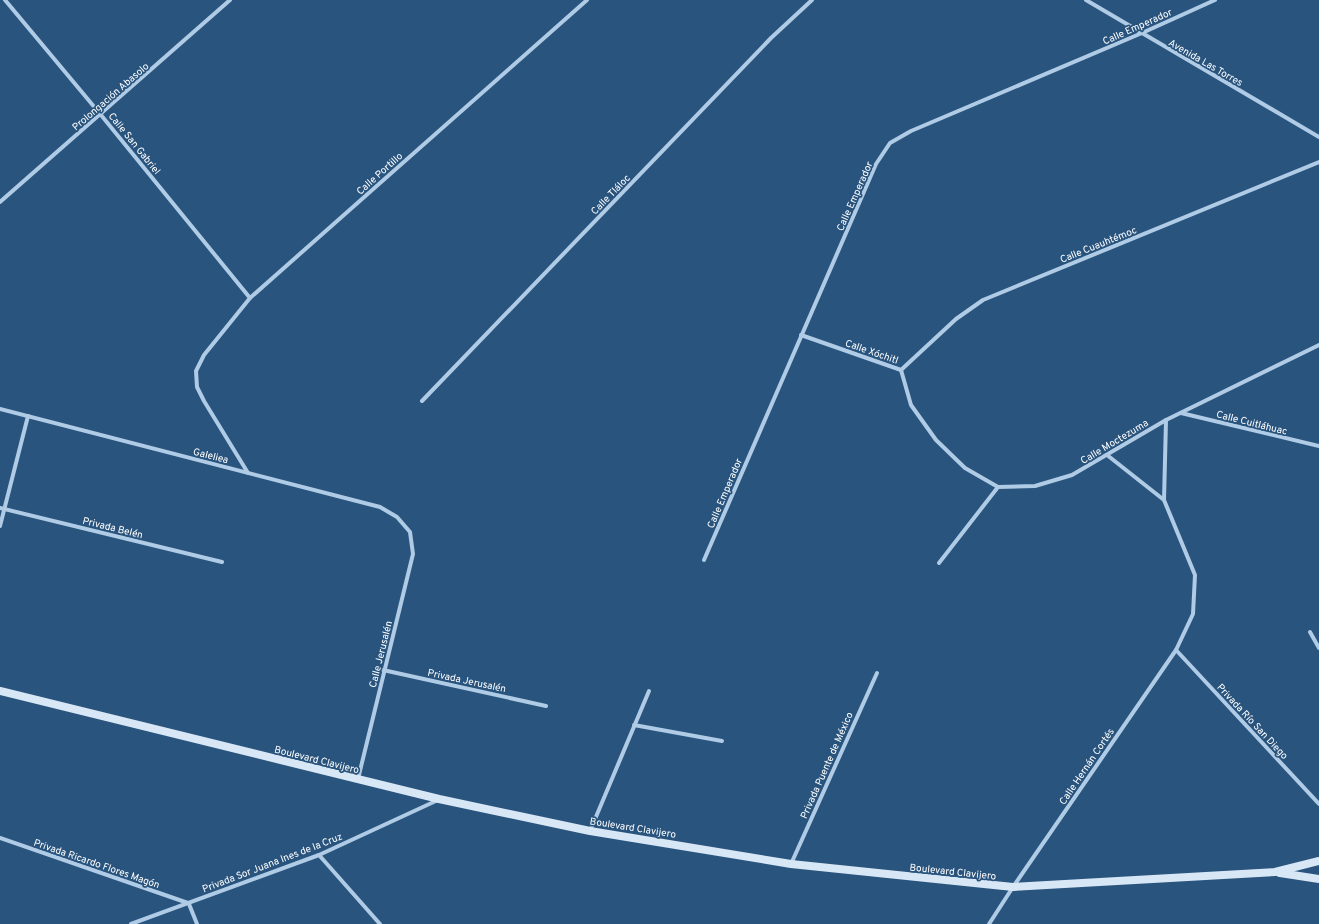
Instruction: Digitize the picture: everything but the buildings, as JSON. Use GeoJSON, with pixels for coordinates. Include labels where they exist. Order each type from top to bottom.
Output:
{"type":"FeatureCollection","features":[{"type":"Feature","properties":{"kind":"street","name":"Calle San Gabriel"},"geometry":{"type":"LineString","coordinates":[[5,0],[250,298]]}},
{"type":"Feature","properties":{"kind":"street","name":"Prolongación Abasolo"},"geometry":{"type":"LineString","coordinates":[[0,202],[101,115],[230,0]]}},
{"type":"Feature","properties":{"kind":"street","name":"Calle Portillo"},"geometry":{"type":"LineString","coordinates":[[248,473],[204,402],[197,387],[196,371],[204,355],[250,298],[587,0]]}},
{"type":"Feature","properties":{"kind":"street","name":"Calle Tláloc"},"geometry":{"type":"LineString","coordinates":[[422,401],[771,38],[812,0]]}},
{"type":"Feature","properties":{"kind":"street","name":"Avenida Las Torres"},"geometry":{"type":"LineString","coordinates":[[1086,0],[1319,137]]}},
{"type":"Feature","properties":{"kind":"street","name":"Calle Emperador"},"geometry":{"type":"LineString","coordinates":[[704,560],[876,164],[890,143],[911,131],[1142,33],[1215,0]]}},
{"type":"Feature","properties":{"kind":"street","name":"Calle Cuauhtémoc"},"geometry":{"type":"LineString","coordinates":[[901,370],[956,319],[983,300],[1319,162]]}},
{"type":"Feature","properties":{"kind":"street","name":"Calle Xóchitl"},"geometry":{"type":"LineString","coordinates":[[801,335],[901,370],[911,405],[936,440],[965,468],[998,487]]}},
{"type":"Feature","properties":{"kind":"street","name":"Calle Moctezuma"},"geometry":{"type":"LineString","coordinates":[[998,487],[1035,486],[1072,475],[1166,420],[1319,345]]}},
{"type":"Feature","properties":{"kind":"street","name":"Galeliea"},"geometry":{"type":"LineString","coordinates":[[0,409],[380,507],[398,517],[410,532]]}},
{"type":"Feature","properties":{"kind":"street","name":"Calle Cuitláhuac"},"geometry":{"type":"LineString","coordinates":[[1180,413],[1319,446]]}},
{"type":"Feature","properties":{"kind":"street"},"geometry":{"type":"LineString","coordinates":[[0,526],[2,509],[28,416]]}},
{"type":"Feature","properties":{"kind":"street"},"geometry":{"type":"LineString","coordinates":[[1164,500],[1166,420]]}},
{"type":"Feature","properties":{"kind":"street"},"geometry":{"type":"LineString","coordinates":[[1107,454],[1164,500]]}},
{"type":"Feature","properties":{"kind":"street"},"geometry":{"type":"LineString","coordinates":[[939,564],[998,487]]}},
{"type":"Feature","properties":{"kind":"street","name":"Calle Hernán Cortés"},"geometry":{"type":"LineString","coordinates":[[989,924],[1176,650],[1193,614],[1195,575],[1164,500]]}},
{"type":"Feature","properties":{"kind":"street","name":"Privada Belén"},"geometry":{"type":"LineString","coordinates":[[2,509],[222,562]]}},
{"type":"Feature","properties":{"kind":"street","name":"Calle Jerusalén"},"geometry":{"type":"LineString","coordinates":[[358,779],[413,554],[410,532]]}},
{"type":"Feature","properties":{"kind":"street"},"geometry":{"type":"LineString","coordinates":[[1310,632],[1319,648]]}},
{"type":"Feature","properties":{"kind":"street","name":"Privada Río San Diego"},"geometry":{"type":"LineString","coordinates":[[1176,650],[1319,804]]}},
{"type":"Feature","properties":{"kind":"street","name":"Privada Jerusalén"},"geometry":{"type":"LineString","coordinates":[[384,670],[546,706]]}},
{"type":"Feature","properties":{"kind":"street","name":"Privada Puente de México"},"geometry":{"type":"LineString","coordinates":[[790,864],[877,673]]}},
{"type":"Feature","properties":{"kind":"street","name":"Boulevard Clavijero"},"geometry":{"type":"LineString","coordinates":[[0,691],[439,799],[590,831],[790,864],[1013,887],[1275,872],[1319,861]]}},
{"type":"Feature","properties":{"kind":"street"},"geometry":{"type":"LineString","coordinates":[[590,831],[649,692]]}},
{"type":"Feature","properties":{"kind":"street"},"geometry":{"type":"LineString","coordinates":[[634,726],[722,741]]}},
{"type":"Feature","properties":{"kind":"street","name":"Privada Sor Juana Ines de la Cruz"},"geometry":{"type":"LineString","coordinates":[[131,924],[319,855],[439,799]]}},
{"type":"Feature","properties":{"kind":"street","name":"Privada Ricardo Flores Magón"},"geometry":{"type":"LineString","coordinates":[[0,838],[188,904]]}},
{"type":"Feature","properties":{"kind":"street"},"geometry":{"type":"LineString","coordinates":[[319,855],[380,924]]}},
{"type":"Feature","properties":{"kind":"street","name":"Boulevard Clavijero"},"geometry":{"type":"LineString","coordinates":[[1275,872],[1319,879]]}},
{"type":"Feature","properties":{"kind":"street"},"geometry":{"type":"LineString","coordinates":[[188,904],[197,924]]}}]}
